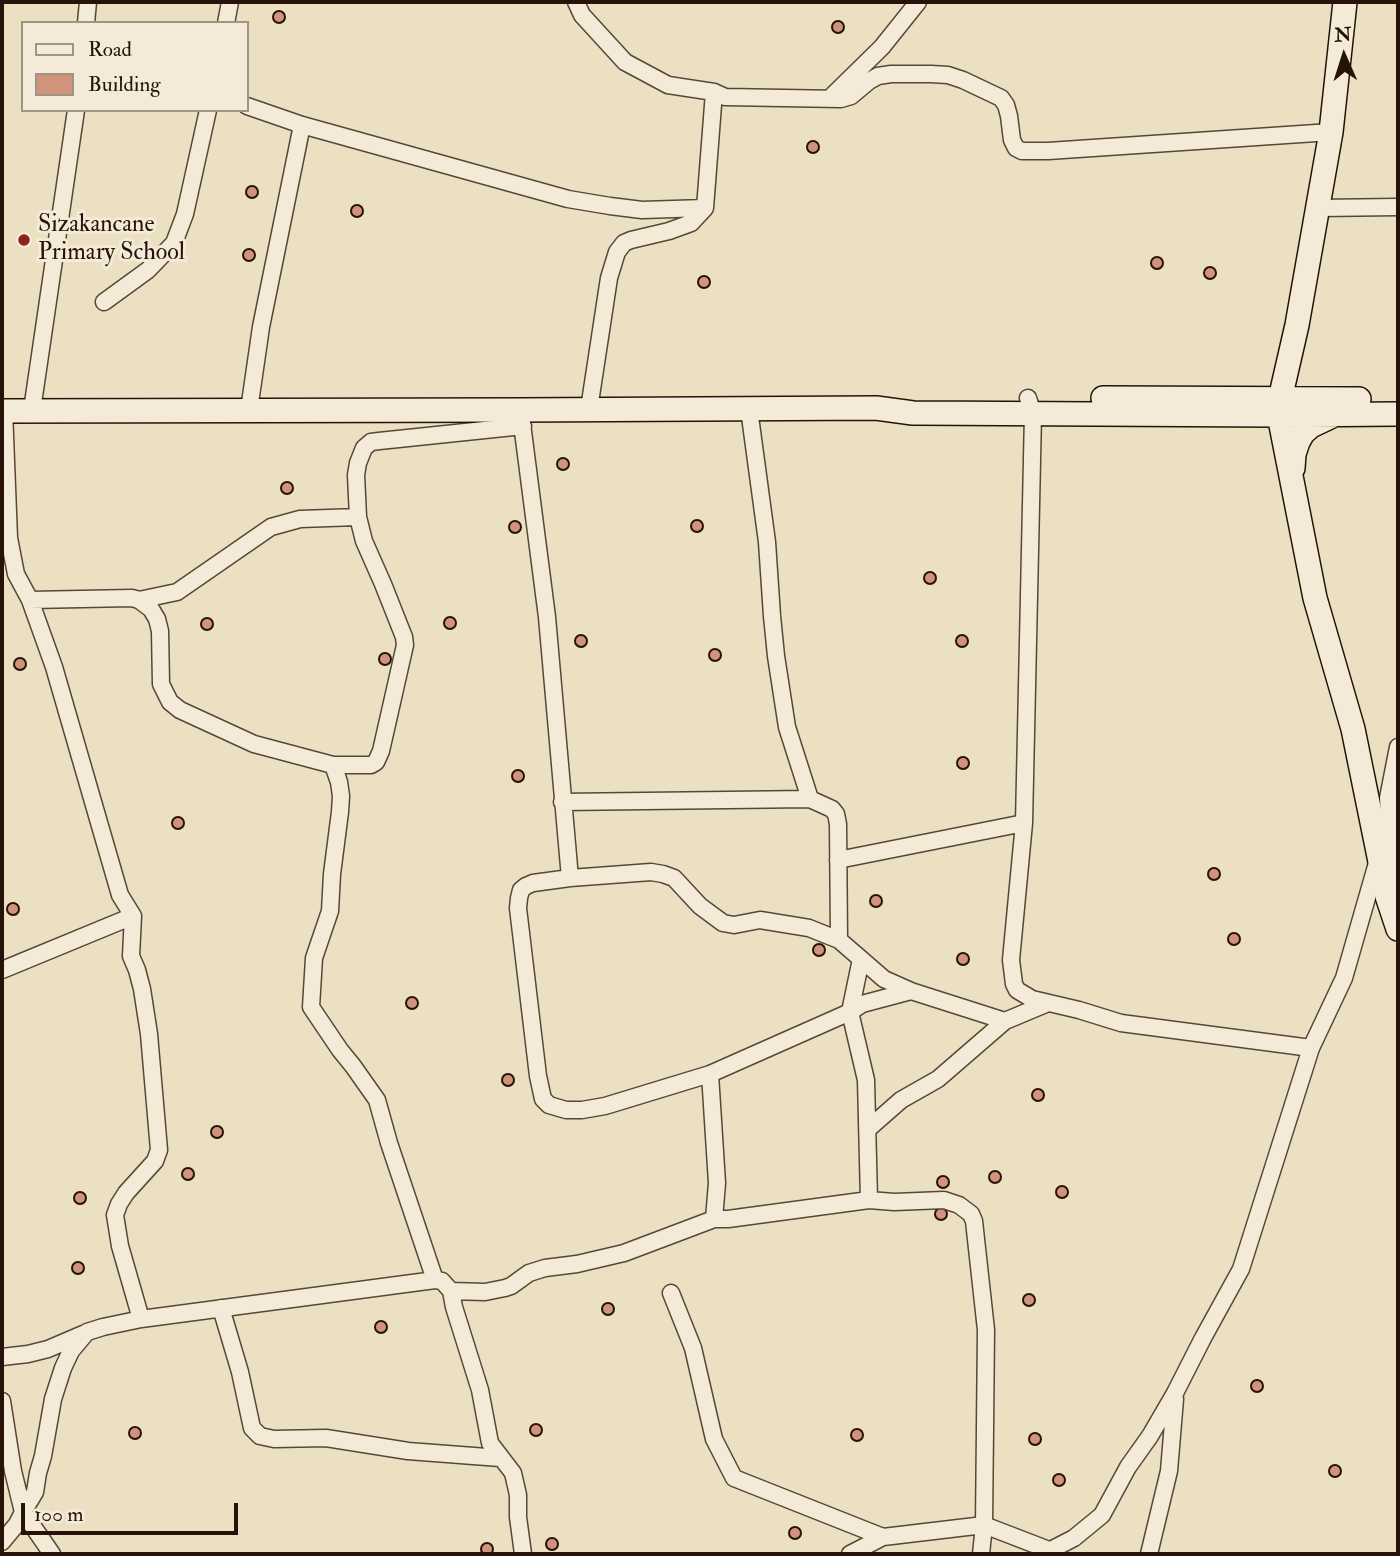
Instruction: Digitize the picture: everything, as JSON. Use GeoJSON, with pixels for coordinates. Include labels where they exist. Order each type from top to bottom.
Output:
{"type":"FeatureCollection","features":[{"type":"Feature","properties":{"kind":"street"},"geometry":{"type":"LineString","coordinates":[[86,21],[88,2]]}},
{"type":"Feature","properties":{"kind":"street"},"geometry":{"type":"LineString","coordinates":[[226,21],[230,2]]}},
{"type":"Feature","properties":{"kind":"street"},"geometry":{"type":"LineString","coordinates":[[576,2],[582,15],[625,62],[668,85],[714,92],[725,97],[829,99],[847,98],[878,76],[948,75],[1001,98],[1006,105],[1016,148],[1029,151],[1331,132]]}},
{"type":"Feature","properties":{"kind":"street"},"geometry":{"type":"LineString","coordinates":[[829,99],[882,47],[918,2]]}},
{"type":"Feature","properties":{"kind":"street"},"geometry":{"type":"LineString","coordinates":[[1345,2],[1331,132],[1297,325],[1279,407],[1315,598],[1353,729],[1387,896],[1398,929]]}},
{"type":"Feature","properties":{"kind":"street"},"geometry":{"type":"LineString","coordinates":[[589,409],[609,278],[617,252],[624,243],[631,240],[691,223],[705,208],[714,92]]}},
{"type":"Feature","properties":{"kind":"street"},"geometry":{"type":"LineString","coordinates":[[248,106],[302,125],[587,203],[642,210],[705,208]]}},
{"type":"Feature","properties":{"kind":"street"},"geometry":{"type":"LineString","coordinates":[[32,411],[76,112]]}},
{"type":"Feature","properties":{"kind":"street"},"geometry":{"type":"LineString","coordinates":[[104,302],[148,270],[174,243],[185,214],[208,112]]}},
{"type":"Feature","properties":{"kind":"street"},"geometry":{"type":"LineString","coordinates":[[249,410],[261,327],[302,125]]}},
{"type":"Feature","properties":{"kind":"street"},"geometry":{"type":"LineString","coordinates":[[1318,208],[1398,207]]}},
{"type":"Feature","properties":{"kind":"street"},"geometry":{"type":"LineString","coordinates":[[30,600],[139,600],[151,609],[157,619],[160,631],[161,684],[170,702],[180,710],[254,744],[333,765],[371,765],[376,762],[381,751],[404,650],[404,637],[364,541],[358,517],[358,463],[363,448],[371,442],[589,409],[876,408],[913,413],[1030,406],[1279,407],[1398,399]]}},
{"type":"Feature","properties":{"kind":"street"},"geometry":{"type":"LineString","coordinates":[[1030,406],[1237,415],[1279,407],[1335,414],[1398,414]]}},
{"type":"Feature","properties":{"kind":"street"},"geometry":{"type":"LineString","coordinates":[[1030,406],[1024,823],[1011,960],[1012,976],[1017,990],[1032,999],[1121,1023],[1311,1048]]}},
{"type":"Feature","properties":{"kind":"street"},"geometry":{"type":"LineString","coordinates":[[749,408],[787,727],[810,799]]}},
{"type":"Feature","properties":{"kind":"street"},"geometry":{"type":"LineString","coordinates":[[141,1319],[120,1246],[115,1215],[126,1193],[155,1161],[159,1150],[149,1034],[142,989],[131,956],[133,916],[120,895],[54,667],[30,600],[9,576],[3,411],[249,410],[521,418]]}},
{"type":"Feature","properties":{"kind":"street"},"geometry":{"type":"LineString","coordinates":[[1292,478],[1294,454],[1303,433],[1335,414]]}},
{"type":"Feature","properties":{"kind":"street"},"geometry":{"type":"LineString","coordinates":[[1237,415],[1262,431],[1292,478]]}},
{"type":"Feature","properties":{"kind":"street"},"geometry":{"type":"LineString","coordinates":[[521,418],[547,617],[570,877]]}},
{"type":"Feature","properties":{"kind":"street"},"geometry":{"type":"LineString","coordinates":[[139,600],[177,592],[271,527],[300,519],[358,517]]}},
{"type":"Feature","properties":{"kind":"street"},"geometry":{"type":"LineString","coordinates":[[1387,896],[1392,870],[1388,798],[1398,747]]}},
{"type":"Feature","properties":{"kind":"street"},"geometry":{"type":"LineString","coordinates":[[333,765],[339,782],[340,812],[334,849],[330,911],[314,958],[311,1007],[377,1100],[435,1280]]}},
{"type":"Feature","properties":{"kind":"street"},"geometry":{"type":"LineString","coordinates":[[562,802],[810,799],[832,809],[836,814],[839,940]]}},
{"type":"Feature","properties":{"kind":"street"},"geometry":{"type":"LineString","coordinates":[[838,860],[1024,823]]}},
{"type":"Feature","properties":{"kind":"street"},"geometry":{"type":"LineString","coordinates":[[850,1554],[883,1536],[984,1525],[1046,1552],[1074,1538],[1102,1515],[1128,1467],[1175,1393],[1241,1269],[1311,1048],[1344,978],[1379,858]]}},
{"type":"Feature","properties":{"kind":"street"},"geometry":{"type":"LineString","coordinates":[[911,991],[862,1004],[850,1012],[710,1074],[605,1106],[582,1110],[557,1108],[543,1099],[538,1076],[519,898],[521,890],[533,883],[570,877],[651,872],[663,874],[674,878],[700,906],[723,923],[734,925],[760,920],[809,929],[839,940],[884,979],[911,991],[1005,1021]]}},
{"type":"Feature","properties":{"kind":"street"},"geometry":{"type":"LineString","coordinates":[[2,950],[5,968],[133,916]]}},
{"type":"Feature","properties":{"kind":"street"},"geometry":{"type":"LineString","coordinates":[[861,958],[850,1012],[866,1080],[869,1200]]}},
{"type":"Feature","properties":{"kind":"street"},"geometry":{"type":"LineString","coordinates":[[868,1129],[901,1100],[938,1079],[1005,1021],[1048,1003]]}},
{"type":"Feature","properties":{"kind":"street"},"geometry":{"type":"LineString","coordinates":[[710,1074],[717,1183],[715,1219]]}},
{"type":"Feature","properties":{"kind":"street"},"geometry":{"type":"LineString","coordinates":[[451,1291],[485,1292],[505,1288],[529,1273],[624,1253],[715,1219],[869,1200],[943,1200],[959,1205],[971,1214],[974,1221],[986,1330],[984,1525],[981,1554]]}},
{"type":"Feature","properties":{"kind":"street"},"geometry":{"type":"LineString","coordinates":[[2,1357],[48,1349],[103,1327],[141,1319],[442,1281],[451,1291],[480,1390],[490,1443],[513,1473],[518,1495],[523,1554]]}},
{"type":"Feature","properties":{"kind":"street"},"geometry":{"type":"LineString","coordinates":[[671,1293],[693,1348],[714,1439],[734,1478],[883,1536]]}},
{"type":"Feature","properties":{"kind":"street"},"geometry":{"type":"LineString","coordinates":[[221,1308],[240,1372],[252,1428],[260,1436],[274,1439],[326,1438],[408,1451],[500,1458]]}},
{"type":"Feature","properties":{"kind":"street"},"geometry":{"type":"LineString","coordinates":[[2,1542],[18,1524],[35,1492],[53,1399],[62,1368],[78,1340],[88,1332]]}},
{"type":"Feature","properties":{"kind":"street"},"geometry":{"type":"LineString","coordinates":[[1149,1554],[1169,1471],[1175,1393]]}},
{"type":"Feature","properties":{"kind":"street"},"geometry":{"type":"LineString","coordinates":[[2,1401],[13,1471],[23,1512],[52,1554]]}},
{"type":"Feature","properties":{"kind":"building"},"geometry":{"type":"Polygon","coordinates":[[[279,11],[285,17],[279,23],[273,17],[279,11]]]}},
{"type":"Feature","properties":{"kind":"building"},"geometry":{"type":"Polygon","coordinates":[[[838,21],[844,27],[838,33],[832,27],[838,21]]]}},
{"type":"Feature","properties":{"kind":"building"},"geometry":{"type":"Polygon","coordinates":[[[813,141],[819,147],[813,153],[807,147],[813,141]]]}},
{"type":"Feature","properties":{"kind":"building"},"geometry":{"type":"Polygon","coordinates":[[[252,186],[258,192],[252,198],[246,192],[252,186]]]}},
{"type":"Feature","properties":{"kind":"building"},"geometry":{"type":"Polygon","coordinates":[[[357,205],[363,211],[357,217],[351,211],[357,205]]]}},
{"type":"Feature","properties":{"kind":"building"},"geometry":{"type":"Polygon","coordinates":[[[249,249],[255,255],[249,261],[243,255],[249,249]]]}},
{"type":"Feature","properties":{"kind":"building"},"geometry":{"type":"Polygon","coordinates":[[[1157,257],[1163,263],[1157,269],[1151,263],[1157,257]]]}},
{"type":"Feature","properties":{"kind":"building"},"geometry":{"type":"Polygon","coordinates":[[[1210,267],[1216,273],[1210,279],[1204,273],[1210,267]]]}},
{"type":"Feature","properties":{"kind":"building"},"geometry":{"type":"Polygon","coordinates":[[[704,276],[710,282],[704,288],[698,282],[704,276]]]}},
{"type":"Feature","properties":{"kind":"building"},"geometry":{"type":"Polygon","coordinates":[[[563,458],[569,464],[563,470],[557,464],[563,458]]]}},
{"type":"Feature","properties":{"kind":"building"},"geometry":{"type":"Polygon","coordinates":[[[287,482],[293,488],[287,494],[281,488],[287,482]]]}},
{"type":"Feature","properties":{"kind":"building"},"geometry":{"type":"Polygon","coordinates":[[[697,520],[703,526],[697,532],[691,526],[697,520]]]}},
{"type":"Feature","properties":{"kind":"building"},"geometry":{"type":"Polygon","coordinates":[[[515,521],[521,527],[515,533],[509,527],[515,521]]]}},
{"type":"Feature","properties":{"kind":"building"},"geometry":{"type":"Polygon","coordinates":[[[930,572],[936,578],[930,584],[924,578],[930,572]]]}},
{"type":"Feature","properties":{"kind":"building"},"geometry":{"type":"Polygon","coordinates":[[[450,617],[456,623],[450,629],[444,623],[450,617]]]}},
{"type":"Feature","properties":{"kind":"building"},"geometry":{"type":"Polygon","coordinates":[[[207,618],[213,624],[207,630],[201,624],[207,618]]]}},
{"type":"Feature","properties":{"kind":"building"},"geometry":{"type":"Polygon","coordinates":[[[581,635],[587,641],[581,647],[575,641],[581,635]]]}},
{"type":"Feature","properties":{"kind":"building"},"geometry":{"type":"Polygon","coordinates":[[[962,635],[968,641],[962,647],[956,641],[962,635]]]}},
{"type":"Feature","properties":{"kind":"building"},"geometry":{"type":"Polygon","coordinates":[[[715,649],[721,655],[715,661],[709,655],[715,649]]]}},
{"type":"Feature","properties":{"kind":"building"},"geometry":{"type":"Polygon","coordinates":[[[385,653],[391,659],[385,665],[379,659],[385,653]]]}},
{"type":"Feature","properties":{"kind":"building"},"geometry":{"type":"Polygon","coordinates":[[[20,658],[26,664],[20,670],[14,664],[20,658]]]}},
{"type":"Feature","properties":{"kind":"building"},"geometry":{"type":"Polygon","coordinates":[[[963,757],[969,763],[963,769],[957,763],[963,757]]]}},
{"type":"Feature","properties":{"kind":"building"},"geometry":{"type":"Polygon","coordinates":[[[518,770],[524,776],[518,782],[512,776],[518,770]]]}},
{"type":"Feature","properties":{"kind":"building"},"geometry":{"type":"Polygon","coordinates":[[[178,817],[184,823],[178,829],[172,823],[178,817]]]}},
{"type":"Feature","properties":{"kind":"building"},"geometry":{"type":"Polygon","coordinates":[[[1214,868],[1220,874],[1214,880],[1208,874],[1214,868]]]}},
{"type":"Feature","properties":{"kind":"building"},"geometry":{"type":"Polygon","coordinates":[[[876,895],[882,901],[876,907],[870,901],[876,895]]]}},
{"type":"Feature","properties":{"kind":"building"},"geometry":{"type":"Polygon","coordinates":[[[13,903],[19,909],[13,915],[7,909],[13,903]]]}},
{"type":"Feature","properties":{"kind":"building"},"geometry":{"type":"Polygon","coordinates":[[[1234,933],[1240,939],[1234,945],[1228,939],[1234,933]]]}},
{"type":"Feature","properties":{"kind":"building"},"geometry":{"type":"Polygon","coordinates":[[[819,944],[825,950],[819,956],[813,950],[819,944]]]}},
{"type":"Feature","properties":{"kind":"building"},"geometry":{"type":"Polygon","coordinates":[[[963,953],[969,959],[963,965],[957,959],[963,953]]]}},
{"type":"Feature","properties":{"kind":"building"},"geometry":{"type":"Polygon","coordinates":[[[412,997],[418,1003],[412,1009],[406,1003],[412,997]]]}},
{"type":"Feature","properties":{"kind":"building"},"geometry":{"type":"Polygon","coordinates":[[[508,1074],[514,1080],[508,1086],[502,1080],[508,1074]]]}},
{"type":"Feature","properties":{"kind":"building"},"geometry":{"type":"Polygon","coordinates":[[[1038,1089],[1044,1095],[1038,1101],[1032,1095],[1038,1089]]]}},
{"type":"Feature","properties":{"kind":"building"},"geometry":{"type":"Polygon","coordinates":[[[217,1126],[223,1132],[217,1138],[211,1132],[217,1126]]]}},
{"type":"Feature","properties":{"kind":"building"},"geometry":{"type":"Polygon","coordinates":[[[188,1168],[194,1174],[188,1180],[182,1174],[188,1168]]]}},
{"type":"Feature","properties":{"kind":"building"},"geometry":{"type":"Polygon","coordinates":[[[995,1171],[1001,1177],[995,1183],[989,1177],[995,1171]]]}},
{"type":"Feature","properties":{"kind":"building"},"geometry":{"type":"Polygon","coordinates":[[[943,1176],[949,1182],[943,1188],[937,1182],[943,1176]]]}},
{"type":"Feature","properties":{"kind":"building"},"geometry":{"type":"Polygon","coordinates":[[[1062,1186],[1068,1192],[1062,1198],[1056,1192],[1062,1186]]]}},
{"type":"Feature","properties":{"kind":"building"},"geometry":{"type":"Polygon","coordinates":[[[80,1192],[86,1198],[80,1204],[74,1198],[80,1192]]]}},
{"type":"Feature","properties":{"kind":"building"},"geometry":{"type":"Polygon","coordinates":[[[941,1208],[947,1214],[941,1220],[935,1214],[941,1208]]]}},
{"type":"Feature","properties":{"kind":"building"},"geometry":{"type":"Polygon","coordinates":[[[78,1262],[84,1268],[78,1274],[72,1268],[78,1262]]]}},
{"type":"Feature","properties":{"kind":"building"},"geometry":{"type":"Polygon","coordinates":[[[1029,1294],[1035,1300],[1029,1306],[1023,1300],[1029,1294]]]}},
{"type":"Feature","properties":{"kind":"building"},"geometry":{"type":"Polygon","coordinates":[[[608,1303],[614,1309],[608,1315],[602,1309],[608,1303]]]}},
{"type":"Feature","properties":{"kind":"building"},"geometry":{"type":"Polygon","coordinates":[[[381,1321],[387,1327],[381,1333],[375,1327],[381,1321]]]}},
{"type":"Feature","properties":{"kind":"building"},"geometry":{"type":"Polygon","coordinates":[[[1257,1380],[1263,1386],[1257,1392],[1251,1386],[1257,1380]]]}},
{"type":"Feature","properties":{"kind":"building"},"geometry":{"type":"Polygon","coordinates":[[[536,1424],[542,1430],[536,1436],[530,1430],[536,1424]]]}},
{"type":"Feature","properties":{"kind":"building"},"geometry":{"type":"Polygon","coordinates":[[[135,1427],[141,1433],[135,1439],[129,1433],[135,1427]]]}},
{"type":"Feature","properties":{"kind":"building"},"geometry":{"type":"Polygon","coordinates":[[[857,1429],[863,1435],[857,1441],[851,1435],[857,1429]]]}},
{"type":"Feature","properties":{"kind":"building"},"geometry":{"type":"Polygon","coordinates":[[[1035,1433],[1041,1439],[1035,1445],[1029,1439],[1035,1433]]]}},
{"type":"Feature","properties":{"kind":"building"},"geometry":{"type":"Polygon","coordinates":[[[1335,1465],[1341,1471],[1335,1477],[1329,1471],[1335,1465]]]}},
{"type":"Feature","properties":{"kind":"building"},"geometry":{"type":"Polygon","coordinates":[[[1059,1474],[1065,1480],[1059,1486],[1053,1480],[1059,1474]]]}},
{"type":"Feature","properties":{"kind":"building"},"geometry":{"type":"Polygon","coordinates":[[[795,1527],[801,1533],[795,1539],[789,1533],[795,1527]]]}},
{"type":"Feature","properties":{"kind":"building"},"geometry":{"type":"Polygon","coordinates":[[[552,1538],[558,1544],[552,1550],[546,1544],[552,1538]]]}},
{"type":"Feature","properties":{"kind":"building"},"geometry":{"type":"Polygon","coordinates":[[[487,1543],[493,1549],[487,1555],[481,1549],[487,1543]]]}},
{"type":"Feature","properties":{"kind":"place","name":"Sizakancane Primary School"},"geometry":{"type":"Point","coordinates":[24,240]}}]}
